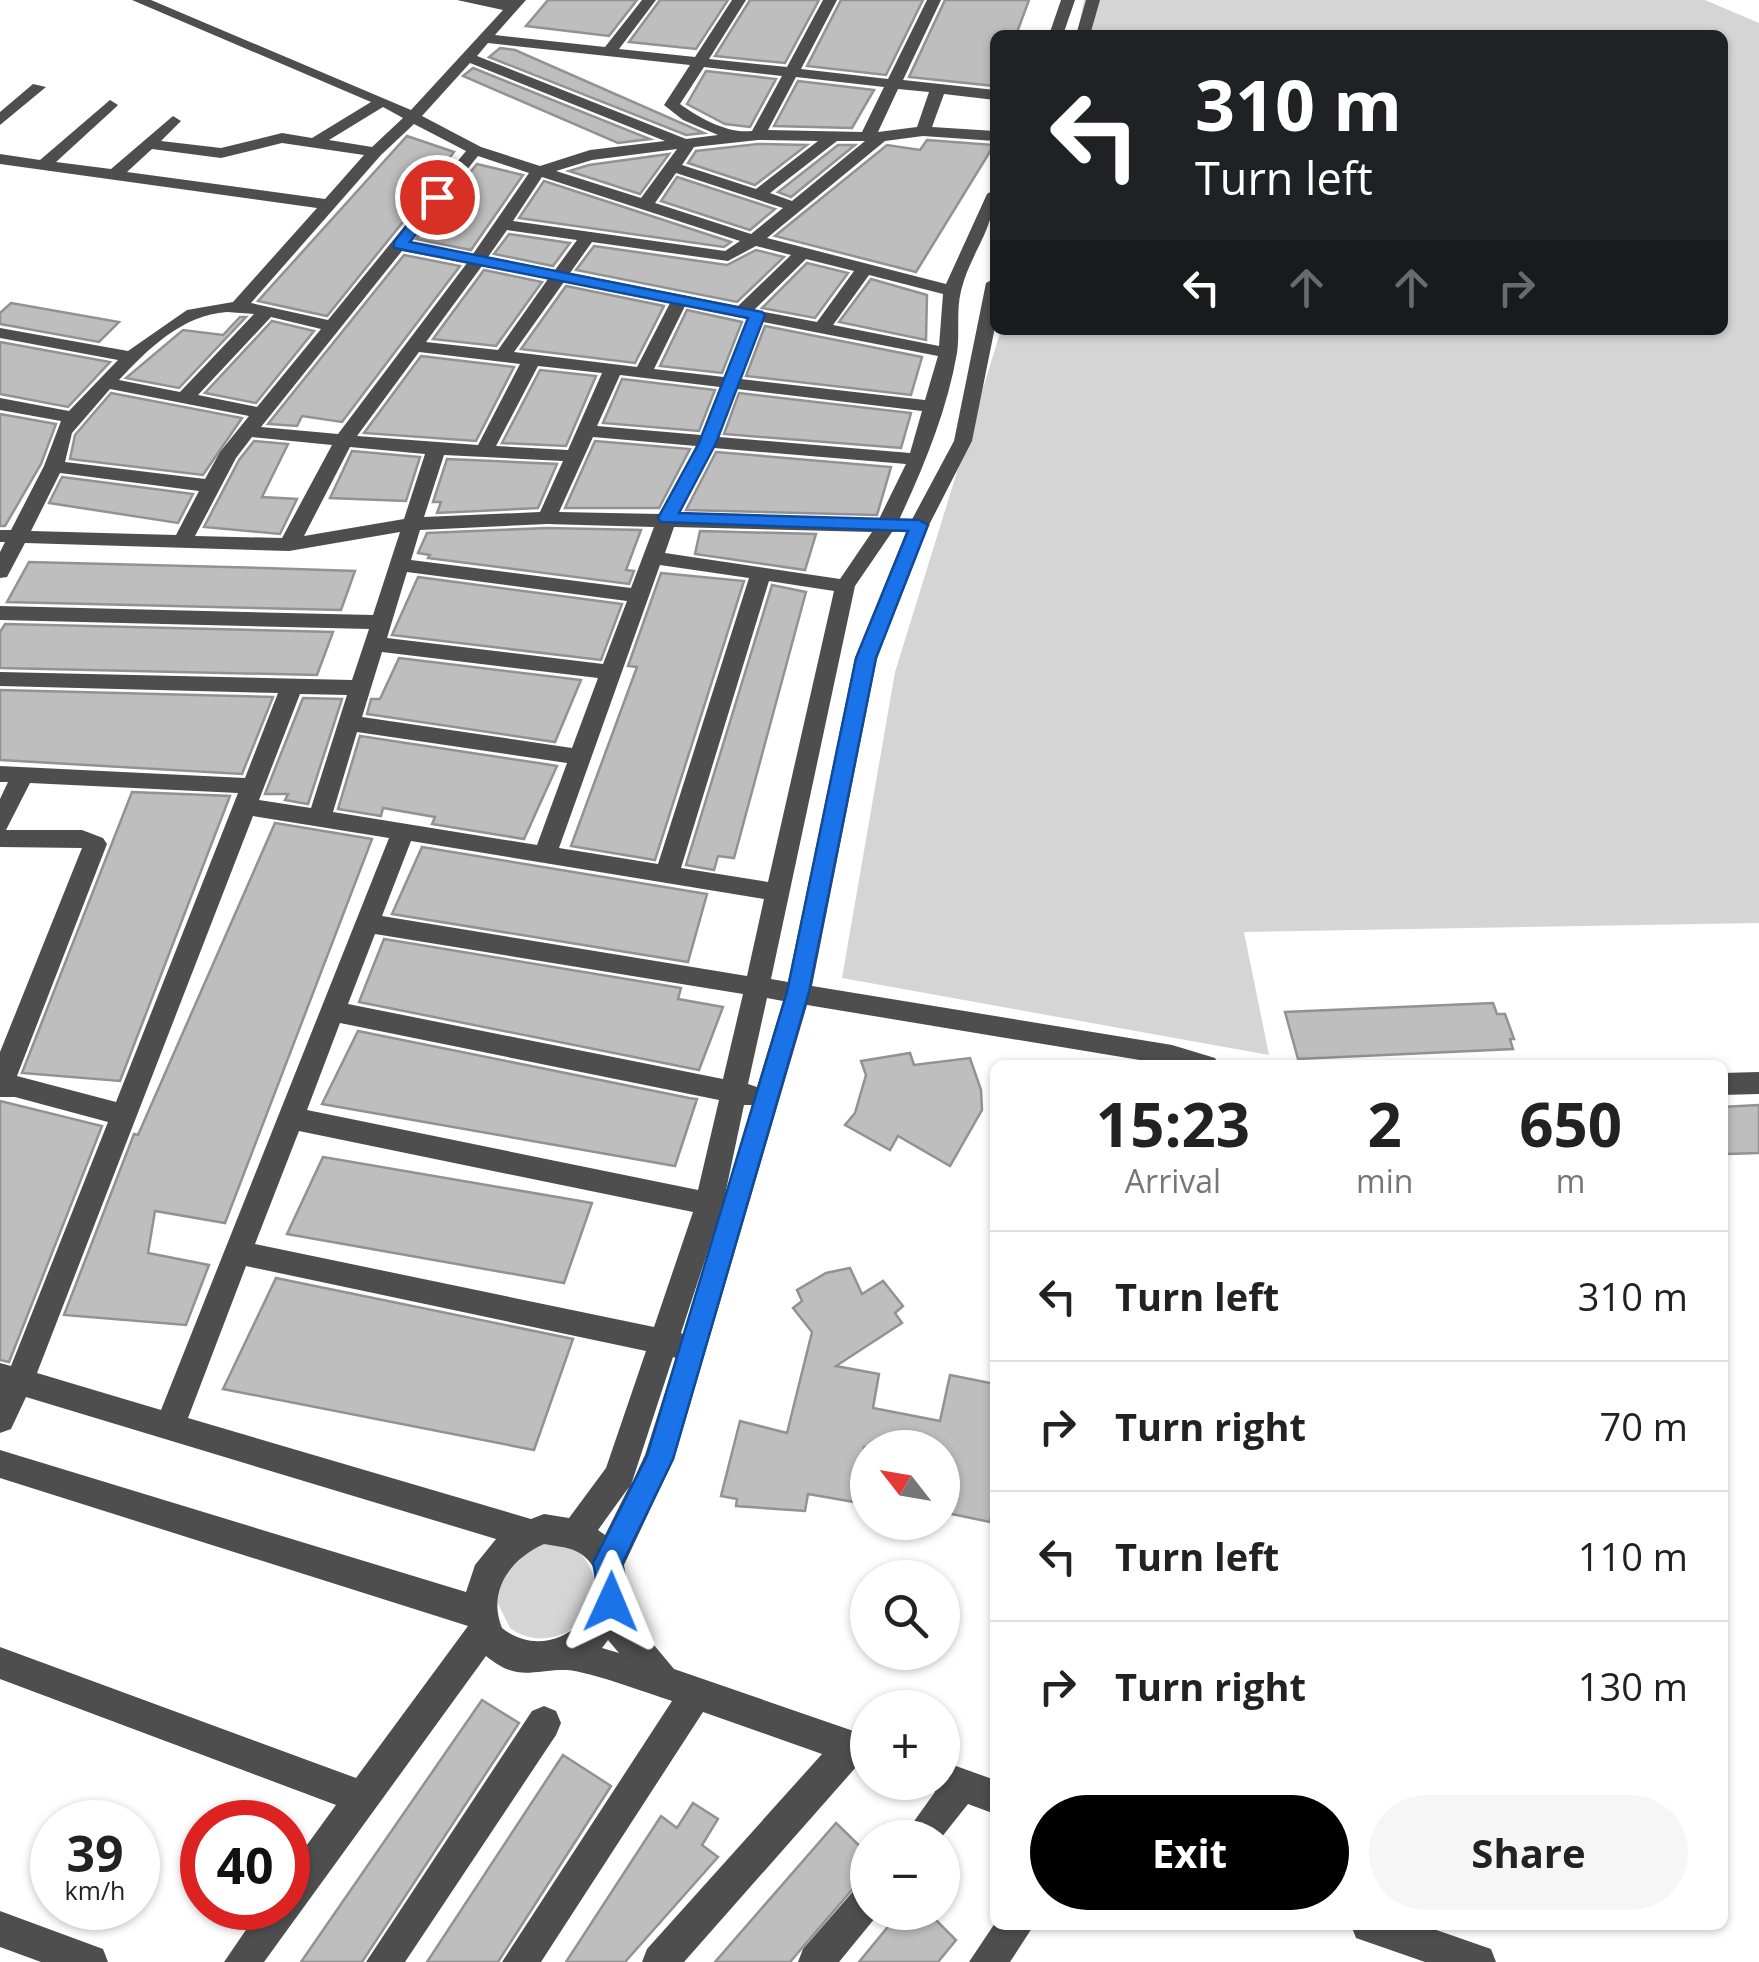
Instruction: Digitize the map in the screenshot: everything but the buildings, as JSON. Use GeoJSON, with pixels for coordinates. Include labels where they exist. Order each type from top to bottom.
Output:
{"type":"FeatureCollection","features":[{"type":"Feature","properties":{"kind":"street"},"geometry":{"type":"LineString","coordinates":[[139,0],[383,102],[475,150],[754,240],[864,271],[952,290]]}},
{"type":"Feature","properties":{"kind":"street"},"geometry":{"type":"LineString","coordinates":[[464,0],[516,3]]}},
{"type":"Feature","properties":{"kind":"street"},"geometry":{"type":"LineString","coordinates":[[609,52],[649,0]]}},
{"type":"Feature","properties":{"kind":"street"},"geometry":{"type":"LineString","coordinates":[[739,0],[703,62],[672,104],[688,117],[739,138]]}},
{"type":"Feature","properties":{"kind":"street"},"geometry":{"type":"LineString","coordinates":[[758,135],[830,0]]}},
{"type":"Feature","properties":{"kind":"street"},"geometry":{"type":"LineString","coordinates":[[502,224],[726,256],[754,240],[874,136],[934,0]]}},
{"type":"Feature","properties":{"kind":"street"},"geometry":{"type":"LineString","coordinates":[[1058,30],[1068,0]]}},
{"type":"Feature","properties":{"kind":"street"},"geometry":{"type":"LineString","coordinates":[[1085,30],[1094,0]]}},
{"type":"Feature","properties":{"kind":"street"},"geometry":{"type":"LineString","coordinates":[[236,308],[327,204],[414,117],[516,3]]}},
{"type":"Feature","properties":{"kind":"street"},"geometry":{"type":"LineString","coordinates":[[485,38],[990,94]]}},
{"type":"Feature","properties":{"kind":"street"},"geometry":{"type":"LineString","coordinates":[[467,57],[688,146]]}},
{"type":"Feature","properties":{"kind":"street"},"geometry":{"type":"LineString","coordinates":[[0,120],[38,87]]}},
{"type":"Feature","properties":{"kind":"street"},"geometry":{"type":"LineString","coordinates":[[923,130],[938,88]]}},
{"type":"Feature","properties":{"kind":"street"},"geometry":{"type":"LineString","coordinates":[[316,142],[383,102]]}},
{"type":"Feature","properties":{"kind":"street"},"geometry":{"type":"LineString","coordinates":[[43,165],[110,105]]}},
{"type":"Feature","properties":{"kind":"street"},"geometry":{"type":"LineString","coordinates":[[113,176],[173,121]]}},
{"type":"Feature","properties":{"kind":"street"},"geometry":{"type":"LineString","coordinates":[[289,545],[342,441],[478,260],[537,172],[590,155],[758,135],[874,136],[923,130],[990,136]]}},
{"type":"Feature","properties":{"kind":"street"},"geometry":{"type":"LineString","coordinates":[[758,194],[832,136]]}},
{"type":"Feature","properties":{"kind":"street"},"geometry":{"type":"LineString","coordinates":[[149,144],[221,153],[238,152],[271,138],[375,152]]}},
{"type":"Feature","properties":{"kind":"street"},"geometry":{"type":"LineString","coordinates":[[645,205],[688,146]]}},
{"type":"Feature","properties":{"kind":"street"},"geometry":{"type":"LineString","coordinates":[[181,544],[210,486],[246,431],[335,327],[475,150]]}},
{"type":"Feature","properties":{"kind":"street"},"geometry":{"type":"LineString","coordinates":[[0,159],[327,204]]}},
{"type":"Feature","properties":{"kind":"street"},"geometry":{"type":"LineString","coordinates":[[673,167],[795,206]]}},
{"type":"Feature","properties":{"kind":"street"},"geometry":{"type":"LineString","coordinates":[[722,1206],[736,1092],[845,586],[886,526],[918,459],[948,352],[952,290],[990,205]]}},
{"type":"Feature","properties":{"kind":"street"},"geometry":{"type":"LineString","coordinates":[[502,358],[587,237]]}},
{"type":"Feature","properties":{"kind":"street"},"geometry":{"type":"LineString","coordinates":[[400,245],[948,352]]}},
{"type":"Feature","properties":{"kind":"street"},"geometry":{"type":"LineString","coordinates":[[544,854],[614,673],[668,518],[708,443],[732,384],[749,314],[802,253]]}},
{"type":"Feature","properties":{"kind":"street"},"geometry":{"type":"LineString","coordinates":[[822,328],[864,271]]}},
{"type":"Feature","properties":{"kind":"street"},"geometry":{"type":"LineString","coordinates":[[642,374],[680,300]]}},
{"type":"Feature","properties":{"kind":"street"},"geometry":{"type":"LineString","coordinates":[[0,572],[10,537],[54,466],[63,433],[73,417],[133,356],[170,326],[197,312],[236,308],[335,327]]}},
{"type":"Feature","properties":{"kind":"street"},"geometry":{"type":"LineString","coordinates":[[577,1532],[619,1476],[678,1345],[722,1206],[764,1100],[798,992],[866,658],[919,525],[963,441],[990,308]]}},
{"type":"Feature","properties":{"kind":"street"},"geometry":{"type":"LineString","coordinates":[[185,398],[266,312]]}},
{"type":"Feature","properties":{"kind":"street"},"geometry":{"type":"LineString","coordinates":[[0,333],[133,356]]}},
{"type":"Feature","properties":{"kind":"street"},"geometry":{"type":"LineString","coordinates":[[415,346],[935,407]]}},
{"type":"Feature","properties":{"kind":"street"},"geometry":{"type":"LineString","coordinates":[[484,452],[531,361]]}},
{"type":"Feature","properties":{"kind":"street"},"geometry":{"type":"LineString","coordinates":[[548,518],[613,370]]}},
{"type":"Feature","properties":{"kind":"street"},"geometry":{"type":"LineString","coordinates":[[106,383],[260,414]]}},
{"type":"Feature","properties":{"kind":"street"},"geometry":{"type":"LineString","coordinates":[[0,404],[73,417]]}},
{"type":"Feature","properties":{"kind":"street"},"geometry":{"type":"LineString","coordinates":[[246,431],[436,449],[575,456]]}},
{"type":"Feature","properties":{"kind":"street"},"geometry":{"type":"LineString","coordinates":[[586,431],[918,459]]}},
{"type":"Feature","properties":{"kind":"street"},"geometry":{"type":"LineString","coordinates":[[320,818],[436,449]]}},
{"type":"Feature","properties":{"kind":"street"},"geometry":{"type":"LineString","coordinates":[[54,466],[210,486]]}},
{"type":"Feature","properties":{"kind":"street"},"geometry":{"type":"LineString","coordinates":[[10,537],[289,545],[412,524],[548,518],[919,525]]}},
{"type":"Feature","properties":{"kind":"street"},"geometry":{"type":"LineString","coordinates":[[654,558],[845,586]]}},
{"type":"Feature","properties":{"kind":"street"},"geometry":{"type":"LineString","coordinates":[[400,565],[639,596]]}},
{"type":"Feature","properties":{"kind":"street"},"geometry":{"type":"LineString","coordinates":[[667,874],[761,573]]}},
{"type":"Feature","properties":{"kind":"street"},"geometry":{"type":"LineString","coordinates":[[0,613],[382,622]]}},
{"type":"Feature","properties":{"kind":"street"},"geometry":{"type":"LineString","coordinates":[[374,644],[614,673]]}},
{"type":"Feature","properties":{"kind":"street"},"geometry":{"type":"LineString","coordinates":[[0,679],[361,688]]}},
{"type":"Feature","properties":{"kind":"street"},"geometry":{"type":"LineString","coordinates":[[0,1419],[10,1379],[124,1115],[292,686]]}},
{"type":"Feature","properties":{"kind":"street"},"geometry":{"type":"LineString","coordinates":[[350,723],[579,756]]}},
{"type":"Feature","properties":{"kind":"street"},"geometry":{"type":"LineString","coordinates":[[0,823],[12,775],[249,796],[320,818],[780,893]]}},
{"type":"Feature","properties":{"kind":"street"},"geometry":{"type":"LineString","coordinates":[[169,1427],[403,831]]}},
{"type":"Feature","properties":{"kind":"street"},"geometry":{"type":"LineString","coordinates":[[0,838],[82,840],[95,844],[28,1008],[1,1086],[124,1115]]}},
{"type":"Feature","properties":{"kind":"street"},"geometry":{"type":"LineString","coordinates":[[367,923],[1189,1060]]}},
{"type":"Feature","properties":{"kind":"street"},"geometry":{"type":"LineString","coordinates":[[332,1011],[764,1100]]}},
{"type":"Feature","properties":{"kind":"street"},"geometry":{"type":"LineString","coordinates":[[1728,1084],[1759,1082]]}},
{"type":"Feature","properties":{"kind":"street"},"geometry":{"type":"LineString","coordinates":[[290,1118],[722,1206]]}},
{"type":"Feature","properties":{"kind":"street"},"geometry":{"type":"LineString","coordinates":[[237,1252],[678,1345]]}},
{"type":"Feature","properties":{"kind":"street"},"geometry":{"type":"LineString","coordinates":[[608,1563],[660,1459],[678,1345]]}},
{"type":"Feature","properties":{"kind":"street"},"geometry":{"type":"LineString","coordinates":[[10,1379],[527,1533]]}},
{"type":"Feature","properties":{"kind":"street"},"geometry":{"type":"LineString","coordinates":[[0,1464],[483,1620],[496,1643],[511,1653],[547,1659],[584,1644],[607,1613],[613,1591],[608,1563],[598,1546],[577,1532],[544,1529],[527,1533],[496,1557],[485,1574],[483,1620],[310,1870]]}},
{"type":"Feature","properties":{"kind":"street"},"geometry":{"type":"LineString","coordinates":[[607,1613],[663,1682]]}},
{"type":"Feature","properties":{"kind":"street"},"geometry":{"type":"LineString","coordinates":[[566,1654],[663,1682],[850,1747]]}},
{"type":"Feature","properties":{"kind":"street"},"geometry":{"type":"LineString","coordinates":[[0,1663],[363,1798]]}},
{"type":"Feature","properties":{"kind":"street"},"geometry":{"type":"LineString","coordinates":[[520,1962],[696,1694]]}},
{"type":"Feature","properties":{"kind":"street"},"geometry":{"type":"LineString","coordinates":[[384,1962],[544,1723]]}},
{"type":"Feature","properties":{"kind":"street"},"geometry":{"type":"LineString","coordinates":[[660,1962],[850,1760]]}},
{"type":"Feature","properties":{"kind":"street"},"geometry":{"type":"LineString","coordinates":[[960,1785],[990,1794]]}},
{"type":"Feature","properties":{"kind":"street"},"geometry":{"type":"LineString","coordinates":[[816,1962],[850,1921]]}},
{"type":"Feature","properties":{"kind":"street"},"geometry":{"type":"LineString","coordinates":[[0,1929],[90,1962]]}},
{"type":"Feature","properties":{"kind":"street"},"geometry":{"type":"LineString","coordinates":[[242,1962],[266,1930]]}},
{"type":"Feature","properties":{"kind":"street"},"geometry":{"type":"LineString","coordinates":[[987,1962],[1012,1930]]}},
{"type":"Feature","properties":{"kind":"street"},"geometry":{"type":"LineString","coordinates":[[1384,1930],[1478,1962]]}},
{"type":"Feature","properties":{"kind":"shaded area"},"geometry":{"type":"Polygon","coordinates":[[[1084,0],[1705,0],[1759,23],[1759,923],[1244,932],[1269,1055],[842,978],[895,672],[999,335],[1728,335],[1728,30],[1078,30],[1084,0]]]}},
{"type":"Feature","properties":{"kind":"shaded area"},"geometry":{"type":"Polygon","coordinates":[[[542,1542],[573,1546],[589,1565],[595,1585],[592,1604],[582,1620],[550,1638],[530,1637],[510,1628],[496,1600],[505,1567],[542,1542]]]}},
{"type":"Feature","properties":{"kind":"route"},"geometry":{"type":"LineString","coordinates":[[437,197],[400,245],[757,315],[708,443],[668,518],[919,525],[866,658],[798,992],[660,1459],[608,1563],[611,1602]]}}]}
